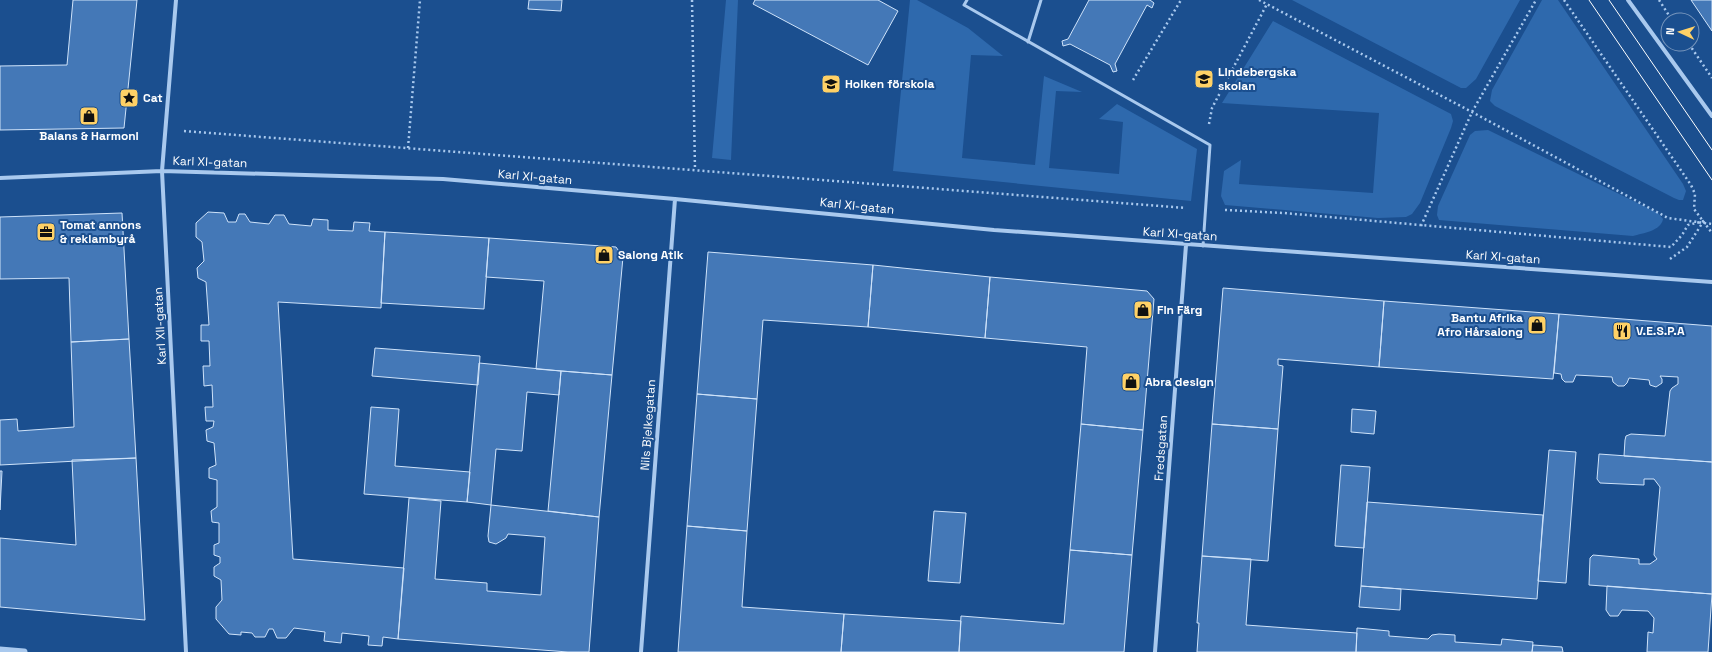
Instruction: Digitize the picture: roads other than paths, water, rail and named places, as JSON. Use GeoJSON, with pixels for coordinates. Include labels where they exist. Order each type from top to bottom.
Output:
{"type":"FeatureCollection","features":[{"type":"Feature","properties":{"kind":"street","name":"Karl XII-gatan"},"geometry":{"type":"LineString","coordinates":[[176,0],[162,171],[186,652]]}},
{"type":"Feature","properties":{"kind":"street"},"geometry":{"type":"LineString","coordinates":[[1628,0],[1712,116]]}},
{"type":"Feature","properties":{"kind":"street","name":"Karl XI-gatan"},"geometry":{"type":"LineString","coordinates":[[0,178],[162,171],[443,179],[674,198],[994,230],[1712,282]]}},
{"type":"Feature","properties":{"kind":"street","name":"Nils Bjelkegatan"},"geometry":{"type":"LineString","coordinates":[[641,652],[674,198]]}},
{"type":"Feature","properties":{"kind":"street","name":"Fredsgatan"},"geometry":{"type":"LineString","coordinates":[[1155,652],[1186,244]]}},
{"type":"Feature","properties":{"kind":"street"},"geometry":{"type":"LineString","coordinates":[[0,650],[24,652]]}},
{"type":"Feature","properties":{"kind":"lane"},"geometry":{"type":"LineString","coordinates":[[967,0],[964,5],[1210,145],[1203,246]]}},
{"type":"Feature","properties":{"kind":"lane"},"geometry":{"type":"LineString","coordinates":[[1028,42],[1041,0]]}},
{"type":"Feature","properties":{"kind":"tram line"},"geometry":{"type":"LineString","coordinates":[[1589,0],[1712,180]]}},
{"type":"Feature","properties":{"kind":"tram line"},"geometry":{"type":"LineString","coordinates":[[1609,0],[1712,150]]}},
{"type":"Feature","properties":{"kind":"place","name":"Lindebergska skolan"},"geometry":{"type":"Point","coordinates":[1204,79]}},
{"type":"Feature","properties":{"kind":"place","name":"Holken förskola"},"geometry":{"type":"Point","coordinates":[831,84]}},
{"type":"Feature","properties":{"kind":"place","name":"Cat"},"geometry":{"type":"Point","coordinates":[129,98]}},
{"type":"Feature","properties":{"kind":"place","name":"Balans & Harmoni"},"geometry":{"type":"Point","coordinates":[89,116]}},
{"type":"Feature","properties":{"kind":"place","name":"Tomat annons & reklambyrå"},"geometry":{"type":"Point","coordinates":[46,232]}},
{"type":"Feature","properties":{"kind":"place","name":"Salong Atik"},"geometry":{"type":"Point","coordinates":[604,255]}},
{"type":"Feature","properties":{"kind":"place","name":"Fin Färg"},"geometry":{"type":"Point","coordinates":[1143,310]}},
{"type":"Feature","properties":{"kind":"place","name":"Bantu Afrika Afro Hårsalong"},"geometry":{"type":"Point","coordinates":[1537,325]}},
{"type":"Feature","properties":{"kind":"place","name":"V.E.S.P.A"},"geometry":{"type":"Point","coordinates":[1622,331]}},
{"type":"Feature","properties":{"kind":"place","name":"Abra design"},"geometry":{"type":"Point","coordinates":[1131,382]}}]}
